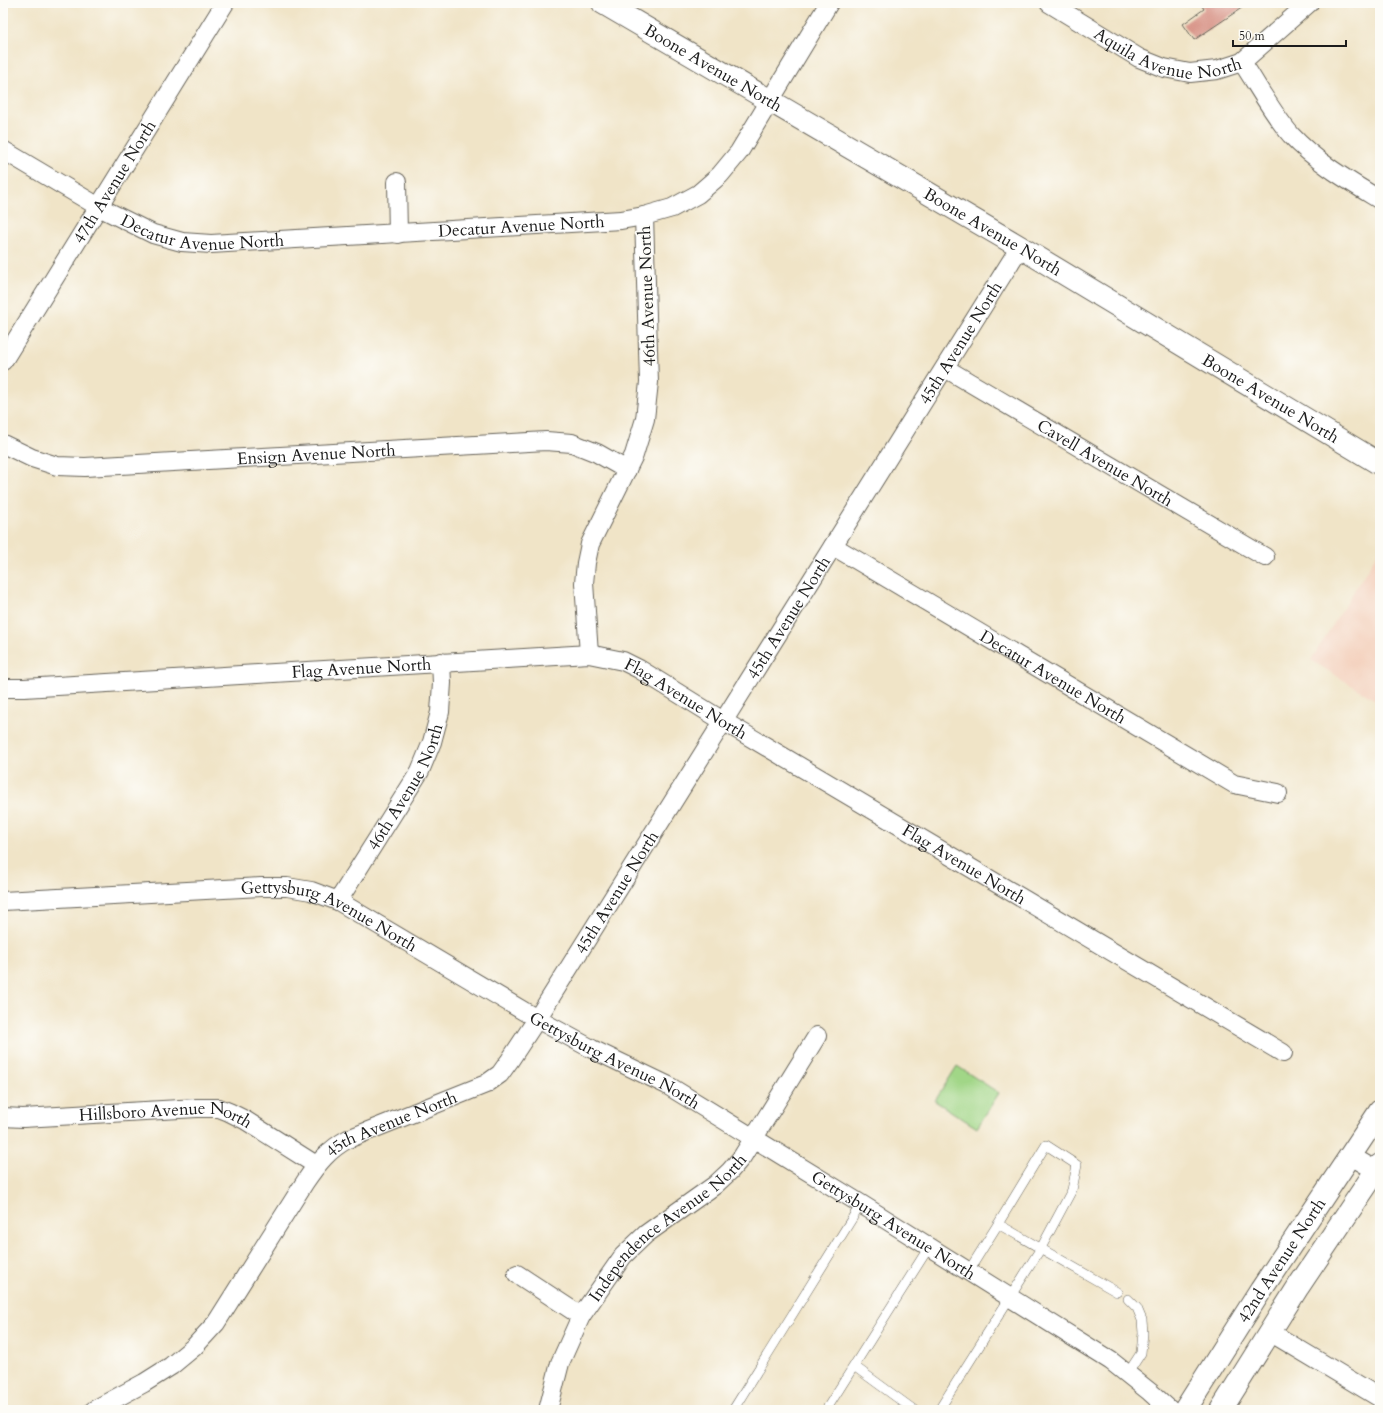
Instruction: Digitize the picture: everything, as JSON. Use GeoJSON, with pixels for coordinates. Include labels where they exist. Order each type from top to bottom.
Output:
{"type":"FeatureCollection","features":[{"type":"Feature","properties":{"kind":"street","name":"47th Avenue North"},"geometry":{"type":"LineString","coordinates":[[3,361],[225,3]]}},
{"type":"Feature","properties":{"kind":"street","name":"Boone Avenue North"},"geometry":{"type":"LineString","coordinates":[[603,3],[1020,247],[1380,464]]}},
{"type":"Feature","properties":{"kind":"street","name":"46th Avenue North"},"geometry":{"type":"LineString","coordinates":[[589,654],[584,583],[590,544],[634,455],[645,419],[649,382],[644,216],[672,208],[698,194],[720,175],[739,152],[769,100],[829,3]]}},
{"type":"Feature","properties":{"kind":"street","name":"Aquila Avenue North"},"geometry":{"type":"LineString","coordinates":[[1049,3],[1139,58],[1164,68],[1190,73],[1217,70],[1242,62],[1273,111],[1292,135],[1314,157],[1339,175],[1380,200]]}},
{"type":"Feature","properties":{"kind":"street"},"geometry":{"type":"LineString","coordinates":[[1242,62],[1309,3]]}},
{"type":"Feature","properties":{"kind":"street","name":"Decatur Avenue North"},"geometry":{"type":"LineString","coordinates":[[3,150],[99,207],[153,234],[182,242],[211,244],[398,234],[621,220],[644,216]]}},
{"type":"Feature","properties":{"kind":"street"},"geometry":{"type":"LineString","coordinates":[[397,182],[398,234]]}},
{"type":"Feature","properties":{"kind":"street","name":"45th Avenue North"},"geometry":{"type":"LineString","coordinates":[[94,1410],[144,1383],[171,1366],[194,1347],[216,1323],[316,1165],[327,1153],[348,1139],[486,1084],[500,1074],[1020,247]]}},
{"type":"Feature","properties":{"kind":"street","name":"Cavell Avenue North"},"geometry":{"type":"LineString","coordinates":[[945,368],[1265,557]]}},
{"type":"Feature","properties":{"kind":"street","name":"Ensign Avenue North"},"geometry":{"type":"LineString","coordinates":[[3,444],[32,458],[57,466],[85,466],[546,441],[572,443],[627,470]]}},
{"type":"Feature","properties":{"kind":"street","name":"Decatur Avenue North"},"geometry":{"type":"LineString","coordinates":[[833,546],[1234,784],[1278,793]]}},
{"type":"Feature","properties":{"kind":"street","name":"Flag Avenue North"},"geometry":{"type":"LineString","coordinates":[[3,688],[24,688],[589,654],[623,661],[639,669],[723,721],[1283,1053]]}},
{"type":"Feature","properties":{"kind":"street","name":"46th Avenue North"},"geometry":{"type":"LineString","coordinates":[[338,901],[420,771],[432,742],[440,712],[442,683],[441,662]]}},
{"type":"Feature","properties":{"kind":"street","name":"Gettysburg Avenue North"},"geometry":{"type":"LineString","coordinates":[[3,901],[261,887],[287,887],[311,891],[338,901],[536,1019],[592,1049],[667,1085],[754,1138],[1111,1361],[1128,1373],[1170,1410]]}},
{"type":"Feature","properties":{"kind":"street","name":"Independence Avenue North"},"geometry":{"type":"LineString","coordinates":[[548,1410],[560,1363],[580,1316],[623,1256],[646,1234],[715,1185],[730,1172],[742,1157],[817,1036]]}},
{"type":"Feature","properties":{"kind":"street","name":"Hillsboro Avenue North"},"geometry":{"type":"LineString","coordinates":[[3,1117],[23,1118],[219,1108],[245,1120],[316,1165]]}},
{"type":"Feature","properties":{"kind":"street","name":"42nd Avenue North"},"geometry":{"type":"LineString","coordinates":[[1185,1410],[1261,1290],[1380,1111]]}},
{"type":"Feature","properties":{"kind":"street"},"geometry":{"type":"LineString","coordinates":[[1351,1156],[1379,1169]]}},
{"type":"Feature","properties":{"kind":"street","name":"42nd Avenue North"},"geometry":{"type":"LineString","coordinates":[[1221,1410],[1270,1332],[1379,1169]]}},
{"type":"Feature","properties":{"kind":"street","name":"Independence Avenue North"},"geometry":{"type":"LineString","coordinates":[[517,1274],[580,1316]]}},
{"type":"Feature","properties":{"kind":"street"},"geometry":{"type":"LineString","coordinates":[[1270,1332],[1380,1398]]}},
{"type":"Feature","properties":{"kind":"lane"},"geometry":{"type":"LineString","coordinates":[[939,1410],[1041,1248],[1072,1190],[1077,1165],[1046,1145],[968,1272]]}},
{"type":"Feature","properties":{"kind":"lane"},"geometry":{"type":"LineString","coordinates":[[733,1410],[861,1204]]}},
{"type":"Feature","properties":{"kind":"lane"},"geometry":{"type":"LineString","coordinates":[[998,1224],[1117,1292]]}},
{"type":"Feature","properties":{"kind":"lane"},"geometry":{"type":"LineString","coordinates":[[826,1410],[929,1248]]}},
{"type":"Feature","properties":{"kind":"lane"},"geometry":{"type":"LineString","coordinates":[[1128,1299],[1137,1308],[1142,1320],[1143,1333],[1141,1353],[1128,1373]]}},
{"type":"Feature","properties":{"kind":"lane"},"geometry":{"type":"LineString","coordinates":[[854,1366],[914,1410]]}},
{"type":"Feature","properties":{"kind":"shaded area"},"geometry":{"type":"Polygon","coordinates":[[[1380,549],[1380,703],[1311,660],[1380,549]]]}},
{"type":"Feature","properties":{"kind":"green space"},"geometry":{"type":"Polygon","coordinates":[[[957,1066],[999,1093],[977,1128],[935,1101],[957,1066]]]}},
{"type":"Feature","properties":{"kind":"building"},"geometry":{"type":"Polygon","coordinates":[[[1200,3],[1249,3],[1194,40],[1183,24],[1204,9],[1200,3]]]}}]}
